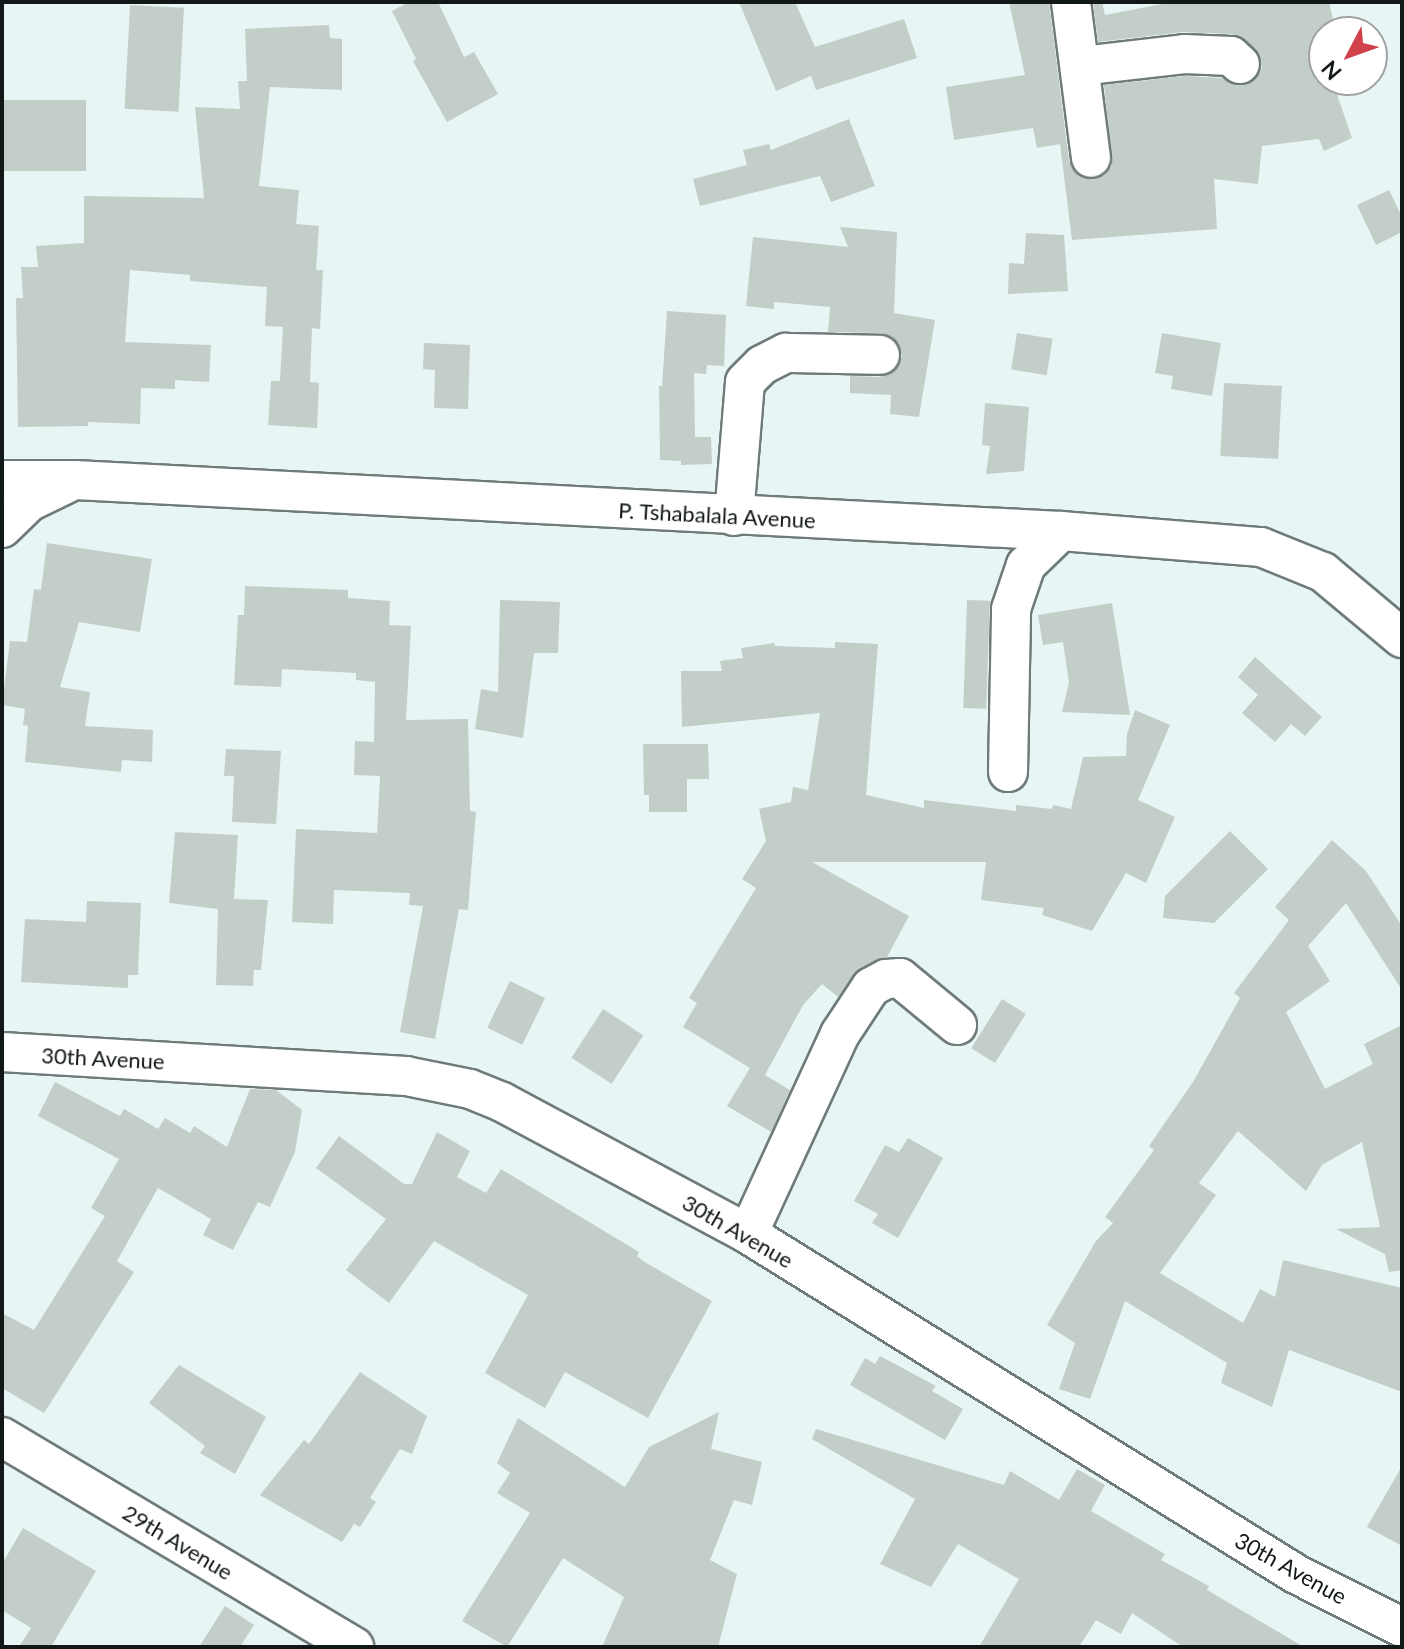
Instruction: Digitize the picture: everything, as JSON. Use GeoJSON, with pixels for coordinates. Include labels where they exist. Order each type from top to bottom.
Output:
{"type":"FeatureCollection","features":[{"type":"Feature","properties":{"kind":"street"},"geometry":{"type":"LineString","coordinates":[[1071,2],[1091,158]]}},
{"type":"Feature","properties":{"kind":"street"},"geometry":{"type":"LineString","coordinates":[[1081,66],[1184,54],[1231,56],[1240,64]]}},
{"type":"Feature","properties":{"kind":"street"},"geometry":{"type":"LineString","coordinates":[[734,516],[745,382],[762,365],[786,353],[880,355]]}},
{"type":"Feature","properties":{"kind":"street","name":"P. Tshabalala Avenue"},"geometry":{"type":"LineString","coordinates":[[2,480],[75,480],[1061,531],[1261,547],[1323,572],[1363,602],[1402,638]]}},
{"type":"Feature","properties":{"kind":"street"},"geometry":{"type":"LineString","coordinates":[[2,528],[29,502],[75,480]]}},
{"type":"Feature","properties":{"kind":"street"},"geometry":{"type":"LineString","coordinates":[[1008,772],[1011,609],[1026,565],[1061,531]]}},
{"type":"Feature","properties":{"kind":"street"},"geometry":{"type":"LineString","coordinates":[[748,1234],[840,1034],[871,987],[886,979],[900,978],[957,1025]]}},
{"type":"Feature","properties":{"kind":"street","name":"30th Avenue"},"geometry":{"type":"LineString","coordinates":[[2,1052],[268,1067],[441,1082],[502,1102],[748,1234],[1296,1574],[1402,1627]]}},
{"type":"Feature","properties":{"kind":"street","name":"29th Avenue"},"geometry":{"type":"LineString","coordinates":[[2,1437],[354,1647]]}},
{"type":"Feature","properties":{"kind":"building"},"geometry":{"type":"Polygon","coordinates":[[[409,2],[438,2],[464,57],[474,52],[498,94],[447,122],[413,61],[416,59],[392,11],[409,2]]]}},
{"type":"Feature","properties":{"kind":"building"},"geometry":{"type":"Polygon","coordinates":[[[739,2],[795,2],[815,47],[904,19],[917,58],[816,90],[811,76],[776,91],[739,2]]]}},
{"type":"Feature","properties":{"kind":"building"},"geometry":{"type":"Polygon","coordinates":[[[1009,2],[1049,2],[1069,161],[1074,172],[1083,178],[1104,176],[1112,166],[1104,85],[1185,76],[1222,78],[1235,85],[1246,85],[1256,79],[1262,68],[1255,48],[1232,34],[1182,32],[1098,42],[1093,2],[1102,2],[1105,15],[1172,2],[1329,2],[1332,16],[1308,16],[1308,96],[1338,96],[1352,138],[1324,151],[1319,139],[1262,146],[1258,184],[1214,179],[1217,229],[1072,240],[1060,144],[1037,148],[1033,128],[954,140],[946,87],[1025,75],[1009,2]]]}},
{"type":"Feature","properties":{"kind":"building"},"geometry":{"type":"Polygon","coordinates":[[[130,5],[184,8],[178,112],[125,109],[130,5]]]}},
{"type":"Feature","properties":{"kind":"building"},"geometry":{"type":"Polygon","coordinates":[[[329,25],[330,38],[342,39],[342,90],[270,87],[259,186],[299,190],[296,224],[319,226],[316,270],[323,270],[320,329],[312,328],[310,382],[319,383],[317,428],[268,425],[271,381],[280,381],[283,327],[265,326],[267,287],[190,281],[190,275],[130,270],[125,342],[211,345],[209,382],[175,380],[175,389],[141,388],[140,424],[88,422],[88,426],[18,427],[16,298],[23,298],[21,267],[38,267],[36,246],[84,243],[84,196],[204,198],[195,107],[240,109],[238,81],[247,81],[245,29],[329,25]]]}},
{"type":"Feature","properties":{"kind":"building"},"geometry":{"type":"Polygon","coordinates":[[[2,100],[86,100],[86,171],[2,171],[2,100]]]}},
{"type":"Feature","properties":{"kind":"building"},"geometry":{"type":"Polygon","coordinates":[[[849,119],[875,186],[831,202],[820,176],[700,206],[693,179],[747,165],[743,150],[769,144],[771,150],[849,119]]]}},
{"type":"Feature","properties":{"kind":"building"},"geometry":{"type":"Polygon","coordinates":[[[1389,190],[1402,217],[1402,232],[1376,245],[1357,205],[1389,190]]]}},
{"type":"Feature","properties":{"kind":"building"},"geometry":{"type":"Polygon","coordinates":[[[840,227],[897,232],[894,313],[935,320],[919,417],[890,414],[891,395],[850,393],[850,376],[880,377],[898,367],[902,355],[892,337],[880,333],[828,332],[830,307],[774,302],[774,309],[746,306],[753,237],[848,247],[840,227]]]}},
{"type":"Feature","properties":{"kind":"building"},"geometry":{"type":"Polygon","coordinates":[[[1026,233],[1064,235],[1068,291],[1008,294],[1009,263],[1024,264],[1026,233]]]}},
{"type":"Feature","properties":{"kind":"building"},"geometry":{"type":"Polygon","coordinates":[[[667,311],[726,315],[724,366],[707,365],[706,374],[694,373],[695,437],[711,437],[712,464],[681,465],[681,461],[660,460],[659,386],[662,386],[667,311]]]}},
{"type":"Feature","properties":{"kind":"building"},"geometry":{"type":"Polygon","coordinates":[[[1017,333],[1053,339],[1047,375],[1011,370],[1017,333]]]}},
{"type":"Feature","properties":{"kind":"building"},"geometry":{"type":"Polygon","coordinates":[[[1162,333],[1221,343],[1212,396],[1171,389],[1173,376],[1155,373],[1162,333]]]}},
{"type":"Feature","properties":{"kind":"building"},"geometry":{"type":"Polygon","coordinates":[[[424,343],[470,345],[468,409],[434,408],[435,370],[423,369],[424,343]]]}},
{"type":"Feature","properties":{"kind":"building"},"geometry":{"type":"Polygon","coordinates":[[[1224,383],[1282,386],[1278,459],[1220,456],[1224,383]]]}},
{"type":"Feature","properties":{"kind":"building"},"geometry":{"type":"Polygon","coordinates":[[[985,403],[1029,407],[1024,471],[986,474],[990,446],[982,445],[985,403]]]}},
{"type":"Feature","properties":{"kind":"building"},"geometry":{"type":"Polygon","coordinates":[[[47,543],[152,559],[140,632],[79,622],[60,687],[90,692],[85,726],[153,730],[152,762],[122,760],[121,772],[25,762],[28,726],[23,725],[25,709],[2,705],[10,641],[27,642],[34,589],[41,590],[47,543]]]}},
{"type":"Feature","properties":{"kind":"building"},"geometry":{"type":"Polygon","coordinates":[[[245,586],[348,590],[348,598],[390,601],[389,625],[411,626],[406,720],[468,719],[470,811],[476,812],[468,910],[459,909],[435,1039],[400,1032],[423,906],[409,905],[410,893],[334,890],[333,924],[292,922],[296,829],[377,833],[380,776],[354,775],[355,741],[374,742],[375,682],[356,680],[356,673],[282,669],[281,687],[234,685],[238,615],[244,615],[245,586]]]}},
{"type":"Feature","properties":{"kind":"building"},"geometry":{"type":"Polygon","coordinates":[[[500,600],[560,602],[558,653],[534,653],[523,738],[475,729],[481,689],[498,692],[500,600]]]}},
{"type":"Feature","properties":{"kind":"building"},"geometry":{"type":"Polygon","coordinates":[[[967,600],[990,601],[986,709],[963,708],[967,600]]]}},
{"type":"Feature","properties":{"kind":"building"},"geometry":{"type":"Polygon","coordinates":[[[1112,603],[1130,715],[1062,712],[1069,682],[1063,642],[1043,645],[1038,615],[1112,603]]]}},
{"type":"Feature","properties":{"kind":"building"},"geometry":{"type":"Polygon","coordinates":[[[835,642],[878,644],[866,795],[924,808],[924,800],[1016,811],[1016,805],[1052,809],[1053,805],[1071,809],[1083,757],[1126,756],[1127,734],[1135,710],[1170,725],[1138,800],[1175,817],[1146,883],[1126,873],[1092,931],[1042,915],[1044,908],[981,900],[986,862],[812,862],[909,916],[887,957],[860,968],[838,997],[822,984],[803,1005],[765,1075],[790,1090],[771,1132],[727,1106],[750,1068],[683,1027],[697,1003],[689,998],[756,888],[742,879],[766,841],[759,809],[791,802],[793,787],[808,790],[820,713],[682,727],[681,671],[722,671],[720,661],[743,658],[741,648],[774,643],[775,646],[835,648],[835,642]]]}},
{"type":"Feature","properties":{"kind":"building"},"geometry":{"type":"Polygon","coordinates":[[[1255,657],[1322,717],[1305,736],[1291,724],[1275,742],[1242,713],[1258,695],[1238,677],[1255,657]]]}},
{"type":"Feature","properties":{"kind":"building"},"geometry":{"type":"Polygon","coordinates":[[[643,744],[708,744],[709,779],[687,779],[687,812],[649,812],[649,795],[644,795],[643,744]]]}},
{"type":"Feature","properties":{"kind":"building"},"geometry":{"type":"Polygon","coordinates":[[[226,749],[281,751],[276,824],[232,822],[234,776],[224,776],[226,749]]]}},
{"type":"Feature","properties":{"kind":"building"},"geometry":{"type":"Polygon","coordinates":[[[1230,831],[1268,869],[1214,923],[1163,918],[1165,896],[1230,831]]]}},
{"type":"Feature","properties":{"kind":"building"},"geometry":{"type":"Polygon","coordinates":[[[175,832],[238,835],[234,899],[268,900],[261,970],[254,970],[253,986],[216,985],[218,909],[169,903],[175,832]]]}},
{"type":"Feature","properties":{"kind":"building"},"geometry":{"type":"Polygon","coordinates":[[[1332,840],[1366,871],[1402,926],[1402,990],[1346,903],[1308,946],[1330,981],[1286,1012],[1325,1089],[1373,1064],[1364,1044],[1402,1025],[1402,1270],[1389,1272],[1385,1254],[1336,1229],[1380,1227],[1362,1142],[1322,1165],[1306,1191],[1238,1131],[1199,1183],[1216,1195],[1160,1273],[1243,1323],[1260,1289],[1275,1297],[1283,1260],[1402,1288],[1402,1392],[1289,1350],[1272,1407],[1221,1383],[1227,1363],[1125,1301],[1090,1399],[1059,1389],[1075,1343],[1047,1325],[1096,1241],[1113,1223],[1105,1217],[1154,1150],[1149,1146],[1193,1082],[1240,998],[1234,993],[1289,920],[1275,907],[1332,840]]]}},
{"type":"Feature","properties":{"kind":"building"},"geometry":{"type":"Polygon","coordinates":[[[87,901],[141,903],[138,975],[128,975],[128,988],[21,982],[25,919],[86,922],[87,901]]]}},
{"type":"Feature","properties":{"kind":"building"},"geometry":{"type":"Polygon","coordinates":[[[510,981],[545,998],[522,1045],[487,1028],[510,981]]]}},
{"type":"Feature","properties":{"kind":"building"},"geometry":{"type":"Polygon","coordinates":[[[1002,999],[1026,1014],[995,1063],[971,1048],[1002,999]]]}},
{"type":"Feature","properties":{"kind":"building"},"geometry":{"type":"Polygon","coordinates":[[[603,1009],[643,1035],[612,1084],[571,1058],[603,1009]]]}},
{"type":"Feature","properties":{"kind":"building"},"geometry":{"type":"Polygon","coordinates":[[[55,1082],[120,1116],[124,1109],[158,1129],[165,1118],[190,1133],[194,1126],[227,1147],[250,1089],[276,1090],[302,1110],[295,1152],[270,1207],[258,1202],[233,1250],[203,1235],[211,1219],[158,1188],[117,1261],[134,1272],[44,1413],[2,1388],[2,1313],[34,1330],[105,1216],[91,1208],[119,1159],[38,1116],[55,1082]]]}},
{"type":"Feature","properties":{"kind":"building"},"geometry":{"type":"Polygon","coordinates":[[[437,1132],[470,1151],[457,1177],[486,1193],[501,1169],[639,1252],[637,1256],[643,1261],[712,1301],[648,1418],[565,1372],[545,1408],[485,1373],[528,1295],[434,1241],[389,1303],[346,1270],[386,1219],[316,1168],[339,1136],[404,1184],[412,1184],[437,1132]]]}},
{"type":"Feature","properties":{"kind":"building"},"geometry":{"type":"Polygon","coordinates":[[[908,1138],[943,1158],[898,1238],[872,1223],[878,1214],[854,1201],[885,1145],[899,1152],[908,1138]]]}},
{"type":"Feature","properties":{"kind":"building"},"geometry":{"type":"Polygon","coordinates":[[[880,1356],[936,1386],[932,1391],[963,1409],[945,1440],[850,1385],[865,1358],[875,1364],[880,1356]]]}},
{"type":"Feature","properties":{"kind":"building"},"geometry":{"type":"Polygon","coordinates":[[[179,1365],[266,1417],[235,1474],[200,1453],[205,1446],[149,1403],[179,1365]]]}},
{"type":"Feature","properties":{"kind":"building"},"geometry":{"type":"Polygon","coordinates":[[[360,1372],[427,1416],[412,1454],[400,1449],[370,1498],[376,1502],[360,1527],[354,1524],[342,1542],[260,1495],[304,1440],[309,1444],[360,1372]]]}},
{"type":"Feature","properties":{"kind":"building"},"geometry":{"type":"Polygon","coordinates":[[[719,1412],[711,1449],[762,1462],[752,1505],[734,1500],[710,1560],[737,1574],[718,1647],[602,1647],[624,1597],[563,1558],[507,1647],[462,1621],[530,1513],[497,1493],[510,1473],[497,1463],[518,1418],[625,1487],[649,1447],[719,1412]]]}},
{"type":"Feature","properties":{"kind":"building"},"geometry":{"type":"Polygon","coordinates":[[[816,1429],[1004,1485],[1010,1471],[1059,1500],[1077,1469],[1105,1485],[1091,1511],[1165,1554],[1161,1560],[1209,1586],[1207,1590],[1304,1647],[1183,1647],[1132,1613],[1121,1634],[1096,1620],[1079,1647],[979,1647],[1019,1579],[958,1544],[931,1587],[880,1564],[915,1499],[812,1439],[816,1429]]]}},
{"type":"Feature","properties":{"kind":"building"},"geometry":{"type":"Polygon","coordinates":[[[1402,1466],[1402,1546],[1367,1527],[1402,1466]]]}},
{"type":"Feature","properties":{"kind":"building"},"geometry":{"type":"Polygon","coordinates":[[[23,1528],[96,1571],[51,1647],[19,1647],[31,1628],[2,1610],[2,1564],[23,1528]]]}},
{"type":"Feature","properties":{"kind":"building"},"geometry":{"type":"Polygon","coordinates":[[[225,1606],[254,1625],[240,1647],[199,1647],[225,1606]]]}}]}
